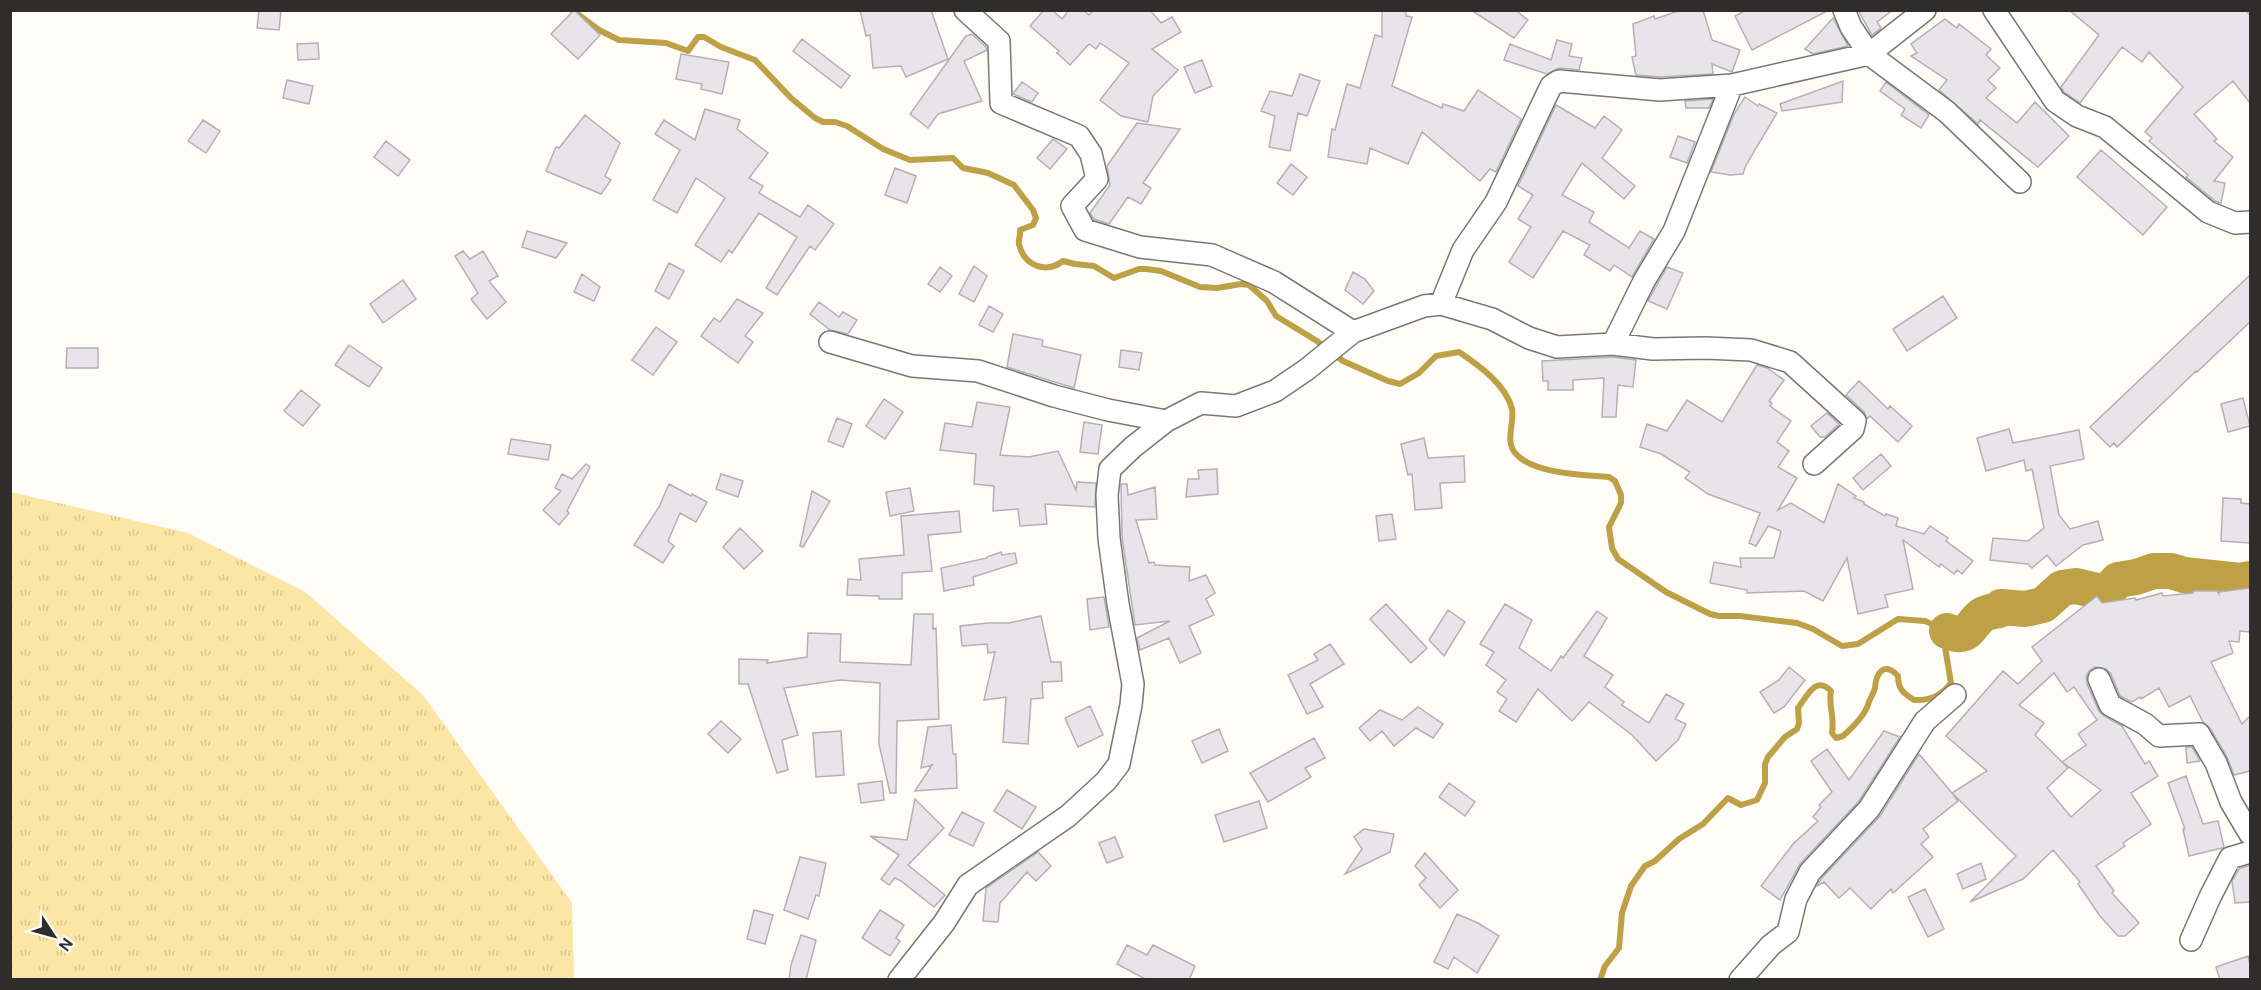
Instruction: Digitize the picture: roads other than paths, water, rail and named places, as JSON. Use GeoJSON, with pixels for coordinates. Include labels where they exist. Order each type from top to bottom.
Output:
{"type":"FeatureCollection","features":[{"type":"Feature","properties":{"kind":"street"},"geometry":{"type":"LineString","coordinates":[[965,10],[999,41],[1001,103],[1079,136],[1090,154],[1097,179],[1072,206],[1085,230],[1140,247],[1212,255],[1274,282],[1349,336]]}},
{"type":"Feature","properties":{"kind":"street"},"geometry":{"type":"LineString","coordinates":[[1844,10],[1851,27],[1869,54],[1947,112],[2020,182]]}},
{"type":"Feature","properties":{"kind":"street"},"geometry":{"type":"LineString","coordinates":[[1441,304],[1463,250],[1496,202],[1551,86],[1558,81],[1660,90],[1732,85],[1869,54],[1924,10]]}},
{"type":"Feature","properties":{"kind":"street"},"geometry":{"type":"LineString","coordinates":[[1994,10],[2055,101],[2078,116],[2105,127],[2208,212],[2235,223],[2250,222]]}},
{"type":"Feature","properties":{"kind":"street"},"geometry":{"type":"LineString","coordinates":[[1613,344],[1644,281],[1674,231],[1732,85]]}},
{"type":"Feature","properties":{"kind":"street"},"geometry":{"type":"LineString","coordinates":[[899,980],[944,923],[968,885],[1068,816],[1106,781],[1119,764],[1133,684],[1118,604],[1109,538],[1107,495],[1110,469],[1132,447],[1166,421],[1201,403],[1236,406],[1275,391],[1349,336],[1424,306],[1441,304],[1492,319],[1529,338],[1557,347],[1613,344],[1653,349],[1751,350],[1790,362],[1855,421],[1854,429],[1814,464]]}},
{"type":"Feature","properties":{"kind":"street"},"geometry":{"type":"LineString","coordinates":[[830,342],[912,366],[978,370],[1054,396],[1108,410],[1166,421]]}},
{"type":"Feature","properties":{"kind":"street"},"geometry":{"type":"LineString","coordinates":[[2098,679],[2110,705],[2145,724],[2159,736],[2199,734],[2216,763],[2231,802],[2250,834]]}},
{"type":"Feature","properties":{"kind":"street"},"geometry":{"type":"LineString","coordinates":[[1740,980],[1771,945],[1788,932],[1796,899],[1810,872],[1869,809],[1925,721],[1955,695]]}},
{"type":"Feature","properties":{"kind":"street"},"geometry":{"type":"LineString","coordinates":[[2191,940],[2230,858],[2250,852]]}},
{"type":"Feature","properties":{"kind":"waterway"},"geometry":{"type":"LineString","coordinates":[[572,10],[599,30],[619,40],[666,43],[688,51],[698,37],[704,37],[721,47],[755,60],[791,98],[823,122],[835,122],[847,126],[883,149],[910,160],[953,158],[963,168],[988,173],[1014,185],[1033,210],[1036,218],[1033,225],[1020,230],[1019,242],[1026,258],[1037,266],[1050,267],[1063,261],[1094,266],[1114,278],[1139,269],[1146,269],[1161,271],[1200,287],[1249,285],[1267,301],[1276,316],[1317,341],[1343,361],[1400,384],[1419,373],[1436,356],[1459,352],[1490,376],[1504,391],[1513,414],[1510,438],[1516,454],[1524,461],[1547,470],[1609,477],[1615,481],[1621,495],[1621,503],[1609,527],[1612,548],[1618,559],[1666,592],[1710,614],[1797,623],[1813,629],[1842,646],[1858,644],[1898,619],[1925,621],[1947,631],[1945,647],[1951,683],[1935,696],[1914,700],[1902,690],[1898,676],[1889,669],[1885,669],[1877,678],[1864,713],[1843,736],[1836,738],[1832,733],[1831,691],[1821,685],[1808,693],[1798,708],[1797,729],[1785,737],[1768,757],[1765,764],[1765,783],[1757,800],[1741,805],[1728,798],[1703,824],[1679,839],[1655,861],[1645,866],[1631,886],[1622,913],[1619,948],[1605,966],[1600,980]]}},
{"type":"Feature","properties":{"kind":"waterway"},"geometry":{"type":"LineString","coordinates":[[1947,631],[1955,634],[1966,633],[1979,617],[1999,610],[2001,607],[2025,609],[2043,605],[2062,588],[2076,586],[2106,593],[2118,580],[2154,571],[2171,571],[2184,575],[2240,581],[2250,579]]}}]}
